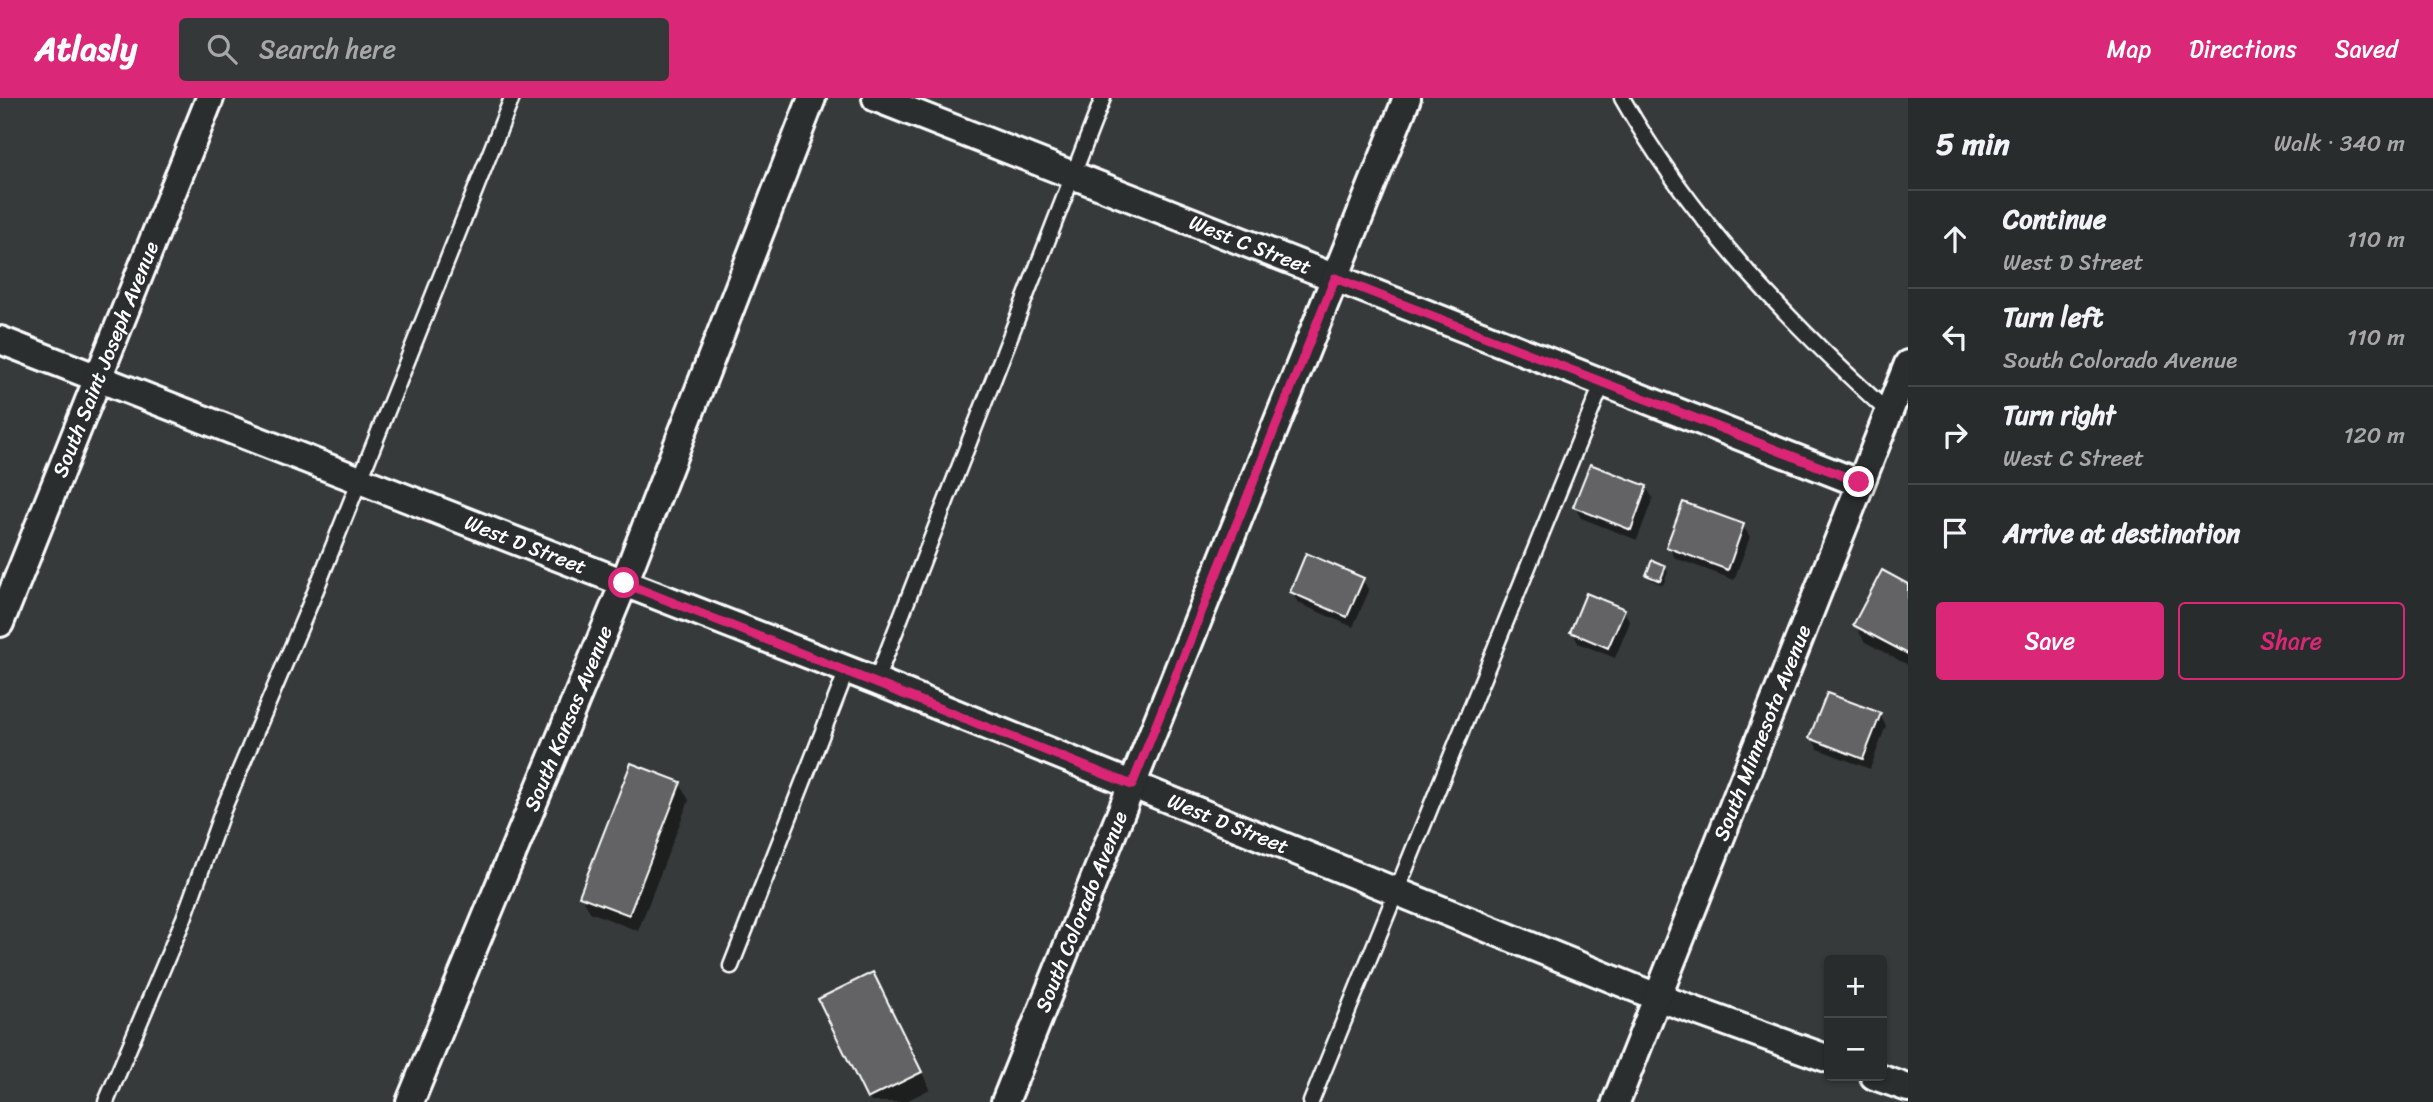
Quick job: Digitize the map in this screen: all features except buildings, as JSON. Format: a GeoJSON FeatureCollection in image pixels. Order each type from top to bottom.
{"type":"FeatureCollection","features":[{"type":"Feature","properties":{"kind":"street","name":"South Saint Joseph Avenue"},"geometry":{"type":"LineString","coordinates":[[0,623],[210,98]]}},
{"type":"Feature","properties":{"kind":"street","name":"South Kansas Avenue"},"geometry":{"type":"LineString","coordinates":[[410,1102],[624,583],[812,98]]}},
{"type":"Feature","properties":{"kind":"street","name":"West C Street"},"geometry":{"type":"LineString","coordinates":[[876,98],[1859,482]]}},
{"type":"Feature","properties":{"kind":"street","name":"South Colorado Avenue"},"geometry":{"type":"LineString","coordinates":[[1005,1102],[1407,98]]}},
{"type":"Feature","properties":{"kind":"street","name":"West D Street"},"geometry":{"type":"LineString","coordinates":[[0,340],[876,681],[1657,997],[1824,1057]]}},
{"type":"Feature","properties":{"kind":"street","name":"South Minnesota Avenue"},"geometry":{"type":"LineString","coordinates":[[1616,1102],[1859,482],[1908,364]]}},
{"type":"Feature","properties":{"kind":"street"},"geometry":{"type":"LineString","coordinates":[[1883,1081],[1903,1092]]}},
{"type":"Feature","properties":{"kind":"lane"},"geometry":{"type":"LineString","coordinates":[[106,1102],[360,481],[512,98]]}},
{"type":"Feature","properties":{"kind":"lane"},"geometry":{"type":"LineString","coordinates":[[876,681],[1103,98]]}},
{"type":"Feature","properties":{"kind":"lane"},"geometry":{"type":"LineString","coordinates":[[1622,98],[1652,151],[1741,266],[1808,339],[1888,412]]}},
{"type":"Feature","properties":{"kind":"lane"},"geometry":{"type":"LineString","coordinates":[[1311,1102],[1603,382]]}},
{"type":"Feature","properties":{"kind":"lane"},"geometry":{"type":"LineString","coordinates":[[731,966],[848,670]]}},
{"type":"Feature","properties":{"kind":"route"},"geometry":{"type":"LineString","coordinates":[[624,583],[1132,785],[1335,278],[1859,482]]}}]}
